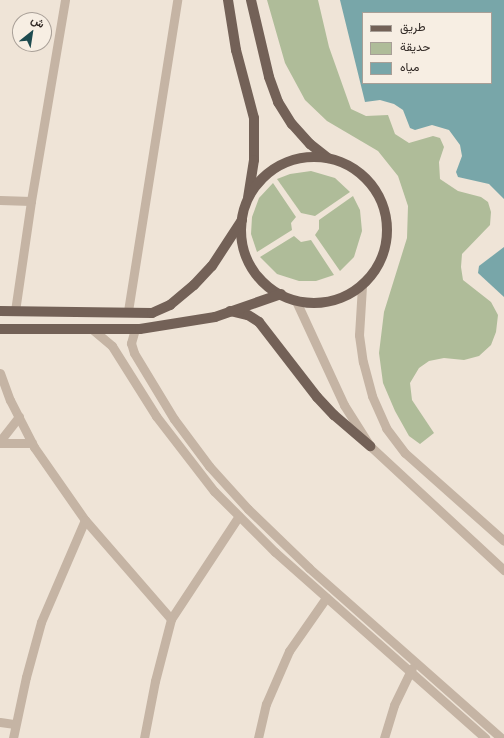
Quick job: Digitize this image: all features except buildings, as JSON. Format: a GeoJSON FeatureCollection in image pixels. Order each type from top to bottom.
{"type":"FeatureCollection","features":[{"type":"Feature","properties":{"kind":"main road"},"geometry":{"type":"LineString","coordinates":[[228,0],[236,50],[254,118],[254,160],[248,199],[242,220],[242,241],[248,261],[260,279],[281,294],[296,301],[317,303],[341,298],[362,286],[380,261],[386,244],[387,219],[379,196],[364,176],[344,163],[320,157],[295,159],[276,168],[259,182],[248,199]]}},
{"type":"Feature","properties":{"kind":"main road"},"geometry":{"type":"LineString","coordinates":[[251,0],[267,69],[278,102],[310,144],[331,160]]}},
{"type":"Feature","properties":{"kind":"main road"},"geometry":{"type":"LineString","coordinates":[[0,311],[128,311],[152,313],[176,300],[212,266],[242,220]]}},
{"type":"Feature","properties":{"kind":"main road"},"geometry":{"type":"LineString","coordinates":[[0,329],[135,329],[188,322],[230,311],[281,294]]}},
{"type":"Feature","properties":{"kind":"main road"},"geometry":{"type":"LineString","coordinates":[[230,311],[259,322],[321,402],[370,446]]}},
{"type":"Feature","properties":{"kind":"street"},"geometry":{"type":"LineString","coordinates":[[15,311],[31,201],[66,0]]}},
{"type":"Feature","properties":{"kind":"street"},"geometry":{"type":"LineString","coordinates":[[128,311],[177,0]]}},
{"type":"Feature","properties":{"kind":"street"},"geometry":{"type":"LineString","coordinates":[[0,200],[31,201]]}},
{"type":"Feature","properties":{"kind":"street"},"geometry":{"type":"LineString","coordinates":[[362,286],[358,336],[372,396],[386,428],[405,453],[504,540]]}},
{"type":"Feature","properties":{"kind":"street"},"geometry":{"type":"LineString","coordinates":[[296,301],[344,405],[370,446],[504,570]]}},
{"type":"Feature","properties":{"kind":"street"},"geometry":{"type":"LineString","coordinates":[[92,329],[112,346],[156,416],[214,491],[326,598],[485,738]]}},
{"type":"Feature","properties":{"kind":"street"},"geometry":{"type":"LineString","coordinates":[[135,329],[131,343],[134,353],[174,419],[209,466],[248,509],[309,568],[417,662],[501,738]]}},
{"type":"Feature","properties":{"kind":"street"},"geometry":{"type":"LineString","coordinates":[[0,373],[32,443],[85,520],[171,619]]}},
{"type":"Feature","properties":{"kind":"street"},"geometry":{"type":"LineString","coordinates":[[0,442],[19,417]]}},
{"type":"Feature","properties":{"kind":"street"},"geometry":{"type":"LineString","coordinates":[[0,442],[32,443]]}},
{"type":"Feature","properties":{"kind":"street"},"geometry":{"type":"LineString","coordinates":[[144,738],[155,681],[171,619],[239,516]]}},
{"type":"Feature","properties":{"kind":"street"},"geometry":{"type":"LineString","coordinates":[[13,738],[15,724],[41,622],[85,520]]}},
{"type":"Feature","properties":{"kind":"street"},"geometry":{"type":"LineString","coordinates":[[258,738],[266,704],[289,651],[326,598]]}},
{"type":"Feature","properties":{"kind":"street"},"geometry":{"type":"LineString","coordinates":[[384,738],[409,671],[417,662]]}},
{"type":"Feature","properties":{"kind":"street"},"geometry":{"type":"LineString","coordinates":[[0,722],[15,724]]}},
{"type":"Feature","properties":{"kind":"green space"},"geometry":{"type":"Polygon","coordinates":[[[267,0],[318,0],[329,47],[351,109],[366,116],[388,115],[395,134],[409,143],[433,136],[440,138],[444,147],[439,162],[440,179],[458,191],[481,197],[488,202],[491,212],[490,225],[462,254],[461,267],[463,280],[491,302],[498,315],[496,332],[491,345],[479,356],[464,360],[444,358],[429,361],[419,368],[410,383],[412,400],[434,433],[420,444],[409,436],[395,411],[383,383],[379,353],[384,312],[407,238],[408,206],[398,176],[378,151],[327,121],[305,100],[285,63],[267,0]]]}},
{"type":"Feature","properties":{"kind":"green space"},"geometry":{"type":"Polygon","coordinates":[[[311,171],[335,178],[350,192],[315,216],[301,213],[277,179],[290,174],[311,171]]]}},
{"type":"Feature","properties":{"kind":"green space"},"geometry":{"type":"Polygon","coordinates":[[[273,183],[296,217],[291,223],[292,230],[257,252],[251,234],[252,217],[259,198],[273,183]]]}},
{"type":"Feature","properties":{"kind":"green space"},"geometry":{"type":"Polygon","coordinates":[[[353,196],[360,210],[362,231],[354,257],[340,271],[315,235],[319,229],[319,220],[353,196]]]}},
{"type":"Feature","properties":{"kind":"green space"},"geometry":{"type":"Polygon","coordinates":[[[294,236],[301,242],[311,240],[334,275],[316,281],[299,281],[277,274],[260,257],[294,236]]]}},
{"type":"Feature","properties":{"kind":"water"},"geometry":{"type":"Polygon","coordinates":[[[340,0],[504,0],[504,199],[489,184],[458,177],[456,172],[462,156],[460,145],[449,130],[432,125],[415,130],[410,128],[403,110],[394,104],[380,100],[365,102],[340,0]]]}},
{"type":"Feature","properties":{"kind":"water"},"geometry":{"type":"Polygon","coordinates":[[[504,247],[504,297],[478,273],[479,266],[504,247]]]}}]}
